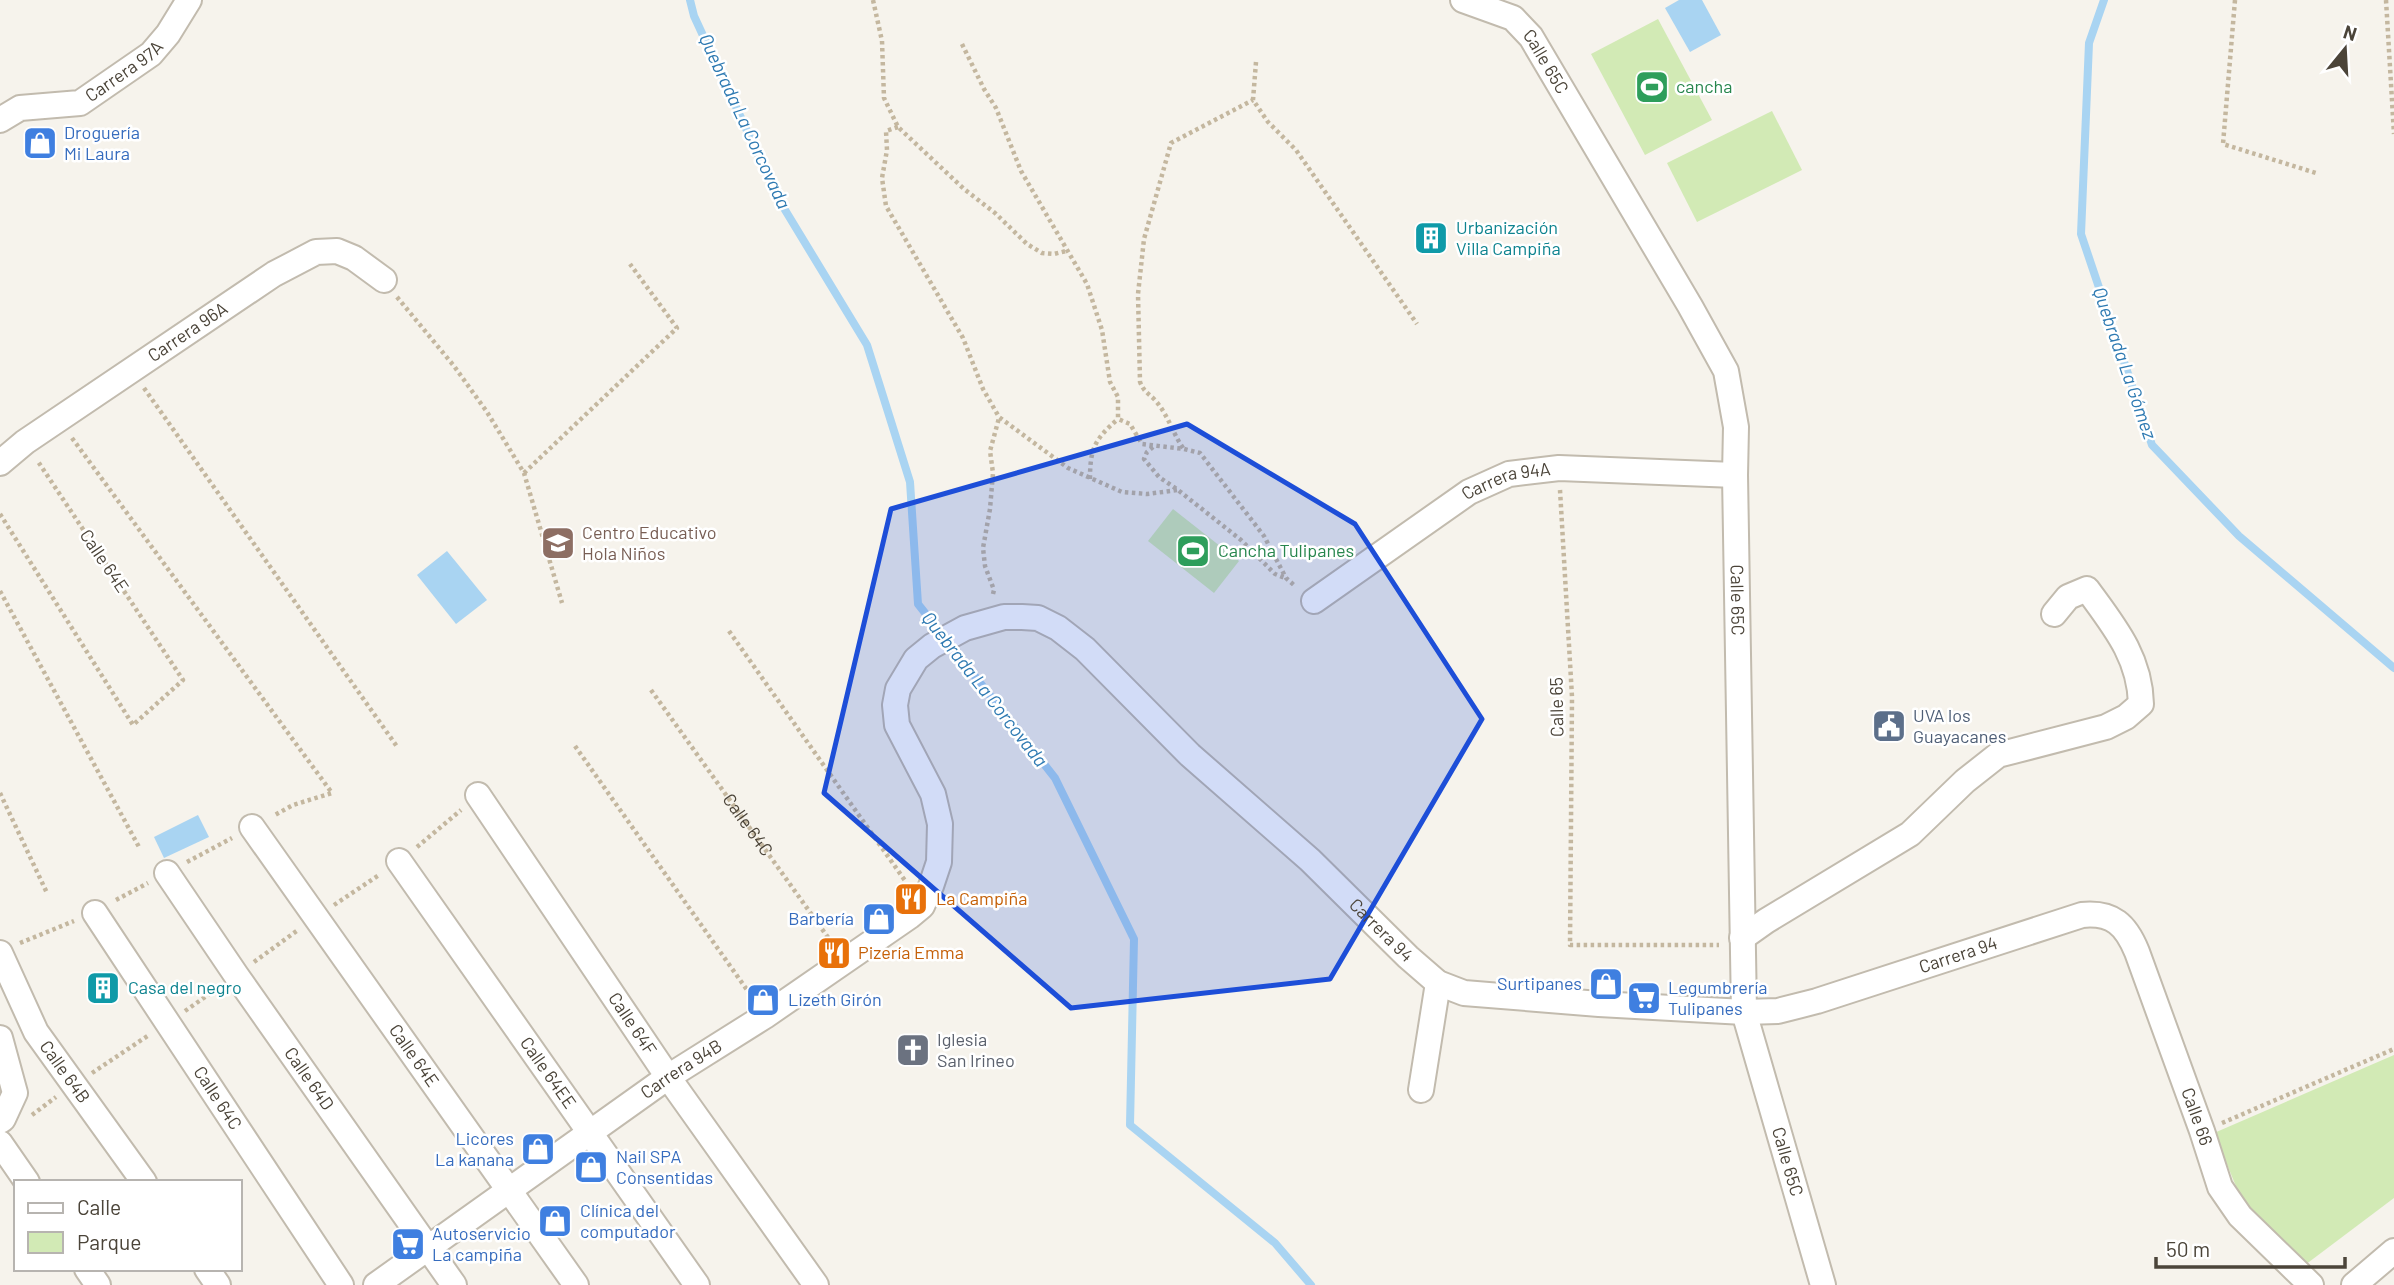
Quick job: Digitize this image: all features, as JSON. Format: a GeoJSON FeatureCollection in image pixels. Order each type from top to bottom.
{"type":"FeatureCollection","features":[{"type":"Feature","properties":{"kind":"street","name":"Carrera 97A"},"geometry":{"type":"LineString","coordinates":[[0,120],[20,108],[80,103],[151,54],[168,34],[189,0]]}},
{"type":"Feature","properties":{"kind":"street","name":"Calle 65C"},"geometry":{"type":"LineString","coordinates":[[1463,0],[1516,9],[1726,372],[1736,426],[1744,1012],[1822,1285]]}},
{"type":"Feature","properties":{"kind":"street","name":"Carrera 96A"},"geometry":{"type":"LineString","coordinates":[[0,463],[25,442],[274,274],[316,252],[337,251],[354,258],[383,280]]}},
{"type":"Feature","properties":{"kind":"street","name":"Carrera 94A"},"geometry":{"type":"LineString","coordinates":[[1314,601],[1469,492],[1509,474],[1559,468],[1735,475]]}},
{"type":"Feature","properties":{"kind":"street"},"geometry":{"type":"LineString","coordinates":[[1742,941],[1766,921],[1910,834],[1965,780],[1997,755],[2106,727],[2126,717],[2141,704],[2141,683],[2123,638],[2087,589],[2068,597],[2054,614]]}},
{"type":"Feature","properties":{"kind":"street","name":"Carrera 94"},"geometry":{"type":"LineString","coordinates":[[922,906],[932,886],[939,862],[940,824],[933,794],[897,724],[895,705],[898,689],[916,659],[932,646],[975,625],[1004,617],[1038,618],[1058,628],[1085,649],[1190,755],[1310,860],[1408,957],[1438,983],[1464,993],[1599,1004],[1744,1012],[1778,1011],[1817,1001],[2082,915],[2099,914],[2120,923]]}},
{"type":"Feature","properties":{"kind":"street","name":"Calle 64F"},"geometry":{"type":"LineString","coordinates":[[478,795],[668,1077],[816,1285]]}},
{"type":"Feature","properties":{"kind":"street","name":"Calle 64E"},"geometry":{"type":"LineString","coordinates":[[252,827],[576,1285]]}},
{"type":"Feature","properties":{"kind":"street","name":"Calle 64EE"},"geometry":{"type":"LineString","coordinates":[[399,861],[697,1285]]}},
{"type":"Feature","properties":{"kind":"street","name":"Calle 64D"},"geometry":{"type":"LineString","coordinates":[[167,873],[454,1285]]}},
{"type":"Feature","properties":{"kind":"street","name":"Carrera 94B"},"geometry":{"type":"LineString","coordinates":[[376,1285],[668,1077],[765,1016],[922,906]]}},
{"type":"Feature","properties":{"kind":"street","name":"Calle 64C"},"geometry":{"type":"LineString","coordinates":[[95,913],[341,1285]]}},
{"type":"Feature","properties":{"kind":"street","name":"Calle 66"},"geometry":{"type":"LineString","coordinates":[[2120,923],[2129,934],[2137,952],[2220,1187],[2257,1233],[2311,1285]]}},
{"type":"Feature","properties":{"kind":"street","name":"Calle 64B"},"geometry":{"type":"LineString","coordinates":[[0,953],[36,1032],[143,1180]]}},
{"type":"Feature","properties":{"kind":"street"},"geometry":{"type":"LineString","coordinates":[[1421,1090],[1438,983]]}},
{"type":"Feature","properties":{"kind":"street"},"geometry":{"type":"LineString","coordinates":[[0,1038],[15,1093],[0,1121]]}},
{"type":"Feature","properties":{"kind":"street"},"geometry":{"type":"LineString","coordinates":[[0,1143],[26,1180]]}},
{"type":"Feature","properties":{"kind":"street"},"geometry":{"type":"LineString","coordinates":[[2354,1285],[2394,1251]]}},
{"type":"Feature","properties":{"kind":"path"},"geometry":{"type":"LineString","coordinates":[[873,0],[882,41],[884,98],[898,127],[964,190],[995,213],[1027,244],[1042,253],[1066,251]]}},
{"type":"Feature","properties":{"kind":"path"},"geometry":{"type":"LineString","coordinates":[[2235,0],[2223,144],[2316,173]]}},
{"type":"Feature","properties":{"kind":"path"},"geometry":{"type":"LineString","coordinates":[[2386,0],[2394,134]]}},
{"type":"Feature","properties":{"kind":"path"},"geometry":{"type":"LineString","coordinates":[[962,44],[996,108],[1021,171],[1087,284],[1102,330],[1110,382],[1118,397],[1118,419],[1095,442],[1090,459],[1090,479]]}},
{"type":"Feature","properties":{"kind":"path"},"geometry":{"type":"LineString","coordinates":[[1256,62],[1253,100],[1268,122],[1296,150],[1417,324]]}},
{"type":"Feature","properties":{"kind":"path"},"geometry":{"type":"LineString","coordinates":[[1184,449],[1167,414],[1153,398],[1143,392],[1140,382],[1138,293],[1144,239],[1171,143],[1253,100]]}},
{"type":"Feature","properties":{"kind":"path"},"geometry":{"type":"LineString","coordinates":[[898,127],[886,131],[887,150],[883,178],[886,206],[963,338],[983,389],[999,418],[1060,463],[1122,492],[1147,494],[1178,490]]}},
{"type":"Feature","properties":{"kind":"path"},"geometry":{"type":"LineString","coordinates":[[524,473],[677,328],[630,264]]}},
{"type":"Feature","properties":{"kind":"path"},"geometry":{"type":"LineString","coordinates":[[383,280],[454,366],[487,412],[524,473],[562,603]]}},
{"type":"Feature","properties":{"kind":"path"},"geometry":{"type":"LineString","coordinates":[[131,371],[398,748]]}},
{"type":"Feature","properties":{"kind":"path"},"geometry":{"type":"LineString","coordinates":[[975,625],[995,590],[985,566],[983,548],[992,485],[990,451],[999,418]]}},
{"type":"Feature","properties":{"kind":"path"},"geometry":{"type":"LineString","coordinates":[[1118,419],[1130,424],[1142,444],[1199,453],[1264,536],[1286,578],[1314,601]]}},
{"type":"Feature","properties":{"kind":"path"},"geometry":{"type":"LineString","coordinates":[[58,420],[332,793]]}},
{"type":"Feature","properties":{"kind":"path","name":"Calle 64E"},"geometry":{"type":"LineString","coordinates":[[0,514],[133,725],[183,680],[25,442]]}},
{"type":"Feature","properties":{"kind":"path"},"geometry":{"type":"LineString","coordinates":[[1154,447],[1147,452],[1144,459],[1159,477],[1241,540],[1275,575],[1286,578]]}},
{"type":"Feature","properties":{"kind":"path","name":"Calle 65"},"geometry":{"type":"LineString","coordinates":[[1559,468],[1572,697],[1570,945],[1742,941]]}},
{"type":"Feature","properties":{"kind":"path"},"geometry":{"type":"LineString","coordinates":[[0,591],[139,847]]}},
{"type":"Feature","properties":{"kind":"path"},"geometry":{"type":"LineString","coordinates":[[729,631],[922,906]]}},
{"type":"Feature","properties":{"kind":"path","name":"Calle 64C"},"geometry":{"type":"LineString","coordinates":[[651,690],[845,961]]}},
{"type":"Feature","properties":{"kind":"path"},"geometry":{"type":"LineString","coordinates":[[575,746],[765,1016]]}},
{"type":"Feature","properties":{"kind":"path"},"geometry":{"type":"LineString","coordinates":[[0,793],[47,892]]}},
{"type":"Feature","properties":{"kind":"path"},"geometry":{"type":"LineString","coordinates":[[2202,1131],[2394,1049]]}},
{"type":"Feature","properties":{"kind":"highlighted area"},"geometry":{"type":"Polygon","coordinates":[[[1187,424],[1355,524],[1482,719],[1330,979],[1071,1008],[824,793],[891,509],[1187,424]]]}},
{"type":"Feature","properties":{"kind":"green space","name":"cancha"},"geometry":{"type":"Polygon","coordinates":[[[1658,19],[1712,120],[1645,155],[1591,54],[1658,19]]]}},
{"type":"Feature","properties":{"kind":"green space","name":"cancha"},"geometry":{"type":"Polygon","coordinates":[[[1772,111],[1802,170],[1697,222],[1667,163],[1772,111]]]}},
{"type":"Feature","properties":{"kind":"green space","name":"Cancha Tulipanes"},"geometry":{"type":"Polygon","coordinates":[[[1173,509],[1239,561],[1214,593],[1148,541],[1173,509]]]}},
{"type":"Feature","properties":{"kind":"green space"},"geometry":{"type":"Polygon","coordinates":[[[2394,1055],[2394,1198],[2301,1268],[2245,1208],[2214,1133],[2394,1055]]]}},
{"type":"Feature","properties":{"kind":"water"},"geometry":{"type":"Polygon","coordinates":[[[1679,0],[1702,0],[1721,35],[1690,52],[1665,8],[1679,0]]]}},
{"type":"Feature","properties":{"kind":"water"},"geometry":{"type":"Polygon","coordinates":[[[447,551],[487,600],[456,624],[417,575],[447,551]]]}},
{"type":"Feature","properties":{"kind":"water"},"geometry":{"type":"Polygon","coordinates":[[[198,815],[209,837],[164,858],[154,837],[198,815]]]}},
{"type":"Feature","properties":{"kind":"waterway","name":"Quebrada La Corcovada"},"geometry":{"type":"LineString","coordinates":[[690,0],[694,16],[779,200],[867,345],[910,482],[918,604],[1055,778],[1134,939],[1130,1125],[1275,1243],[1311,1285]]}},
{"type":"Feature","properties":{"kind":"waterway","name":"Quebrada La Gómez"},"geometry":{"type":"LineString","coordinates":[[2104,0],[2089,43],[2081,234],[2152,445],[2239,536],[2394,668]]}},
{"type":"Feature","properties":{"kind":"place","name":"cancha"},"geometry":{"type":"Point","coordinates":[1652,87]}},
{"type":"Feature","properties":{"kind":"place","name":"Droguería Mi Laura"},"geometry":{"type":"Point","coordinates":[40,143]}},
{"type":"Feature","properties":{"kind":"place","name":"Urbanización Villa Campiña"},"geometry":{"type":"Point","coordinates":[1431,238]}},
{"type":"Feature","properties":{"kind":"place","name":"Centro Educativo Hola Niños"},"geometry":{"type":"Point","coordinates":[558,543]}},
{"type":"Feature","properties":{"kind":"place","name":"Cancha Tulipanes"},"geometry":{"type":"Point","coordinates":[1193,551]}},
{"type":"Feature","properties":{"kind":"place","name":"UVA los Guayacanes"},"geometry":{"type":"Point","coordinates":[1889,726]}},
{"type":"Feature","properties":{"kind":"place","name":"La Campiña"},"geometry":{"type":"Point","coordinates":[911,899]}},
{"type":"Feature","properties":{"kind":"place","name":"Barbería"},"geometry":{"type":"Point","coordinates":[879,919]}},
{"type":"Feature","properties":{"kind":"place","name":"Pizería Emma"},"geometry":{"type":"Point","coordinates":[834,953]}},
{"type":"Feature","properties":{"kind":"place","name":"Surtipanes"},"geometry":{"type":"Point","coordinates":[1606,984]}},
{"type":"Feature","properties":{"kind":"place","name":"Casa del negro"},"geometry":{"type":"Point","coordinates":[103,988]}},
{"type":"Feature","properties":{"kind":"place","name":"Legumbrería Tulipanes"},"geometry":{"type":"Point","coordinates":[1644,998]}},
{"type":"Feature","properties":{"kind":"place","name":"Lizeth Girón"},"geometry":{"type":"Point","coordinates":[763,1000]}},
{"type":"Feature","properties":{"kind":"place","name":"Iglesia San Irineo"},"geometry":{"type":"Point","coordinates":[913,1050]}},
{"type":"Feature","properties":{"kind":"place","name":"Licores La kanana"},"geometry":{"type":"Point","coordinates":[538,1149]}},
{"type":"Feature","properties":{"kind":"place","name":"Nail SPA Consentidas"},"geometry":{"type":"Point","coordinates":[591,1167]}},
{"type":"Feature","properties":{"kind":"place","name":"Clínica del computador"},"geometry":{"type":"Point","coordinates":[555,1221]}},
{"type":"Feature","properties":{"kind":"place","name":"Autoservicio La campiña"},"geometry":{"type":"Point","coordinates":[408,1244]}}]}
